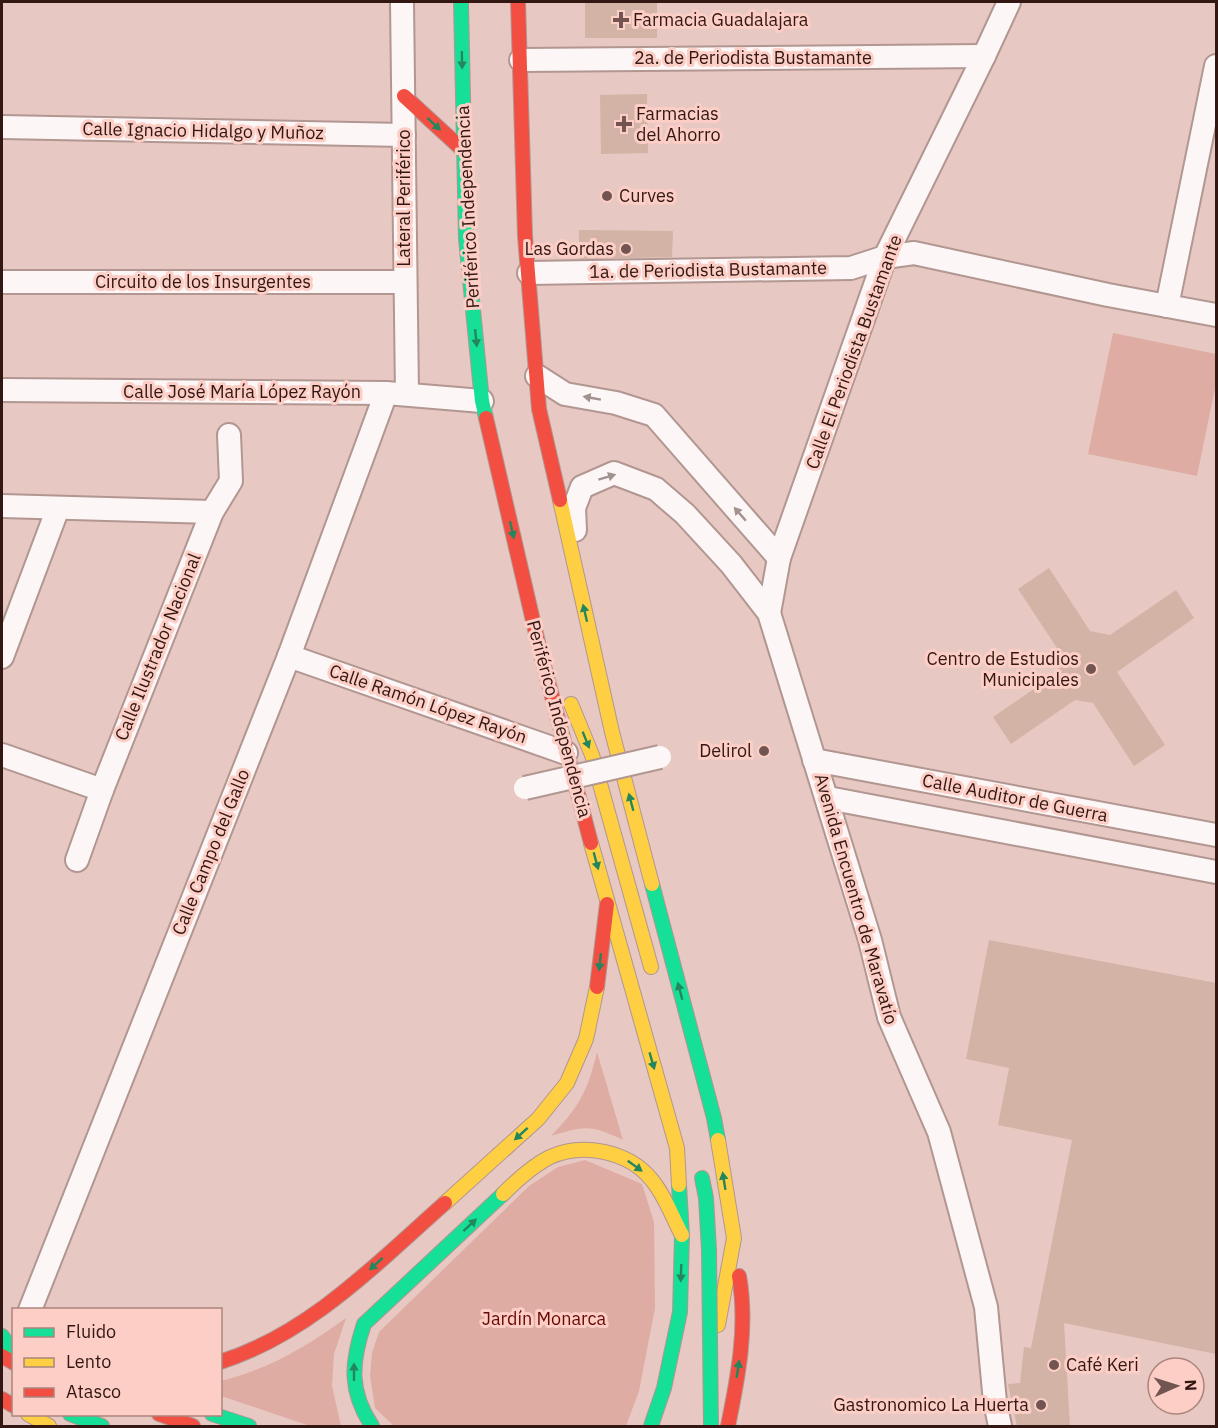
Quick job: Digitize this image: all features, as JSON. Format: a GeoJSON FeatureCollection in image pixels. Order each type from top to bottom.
{"type":"FeatureCollection","features":[{"type":"Feature","properties":{"kind":"main road","name":"Periférico Independencia"},"geometry":{"type":"LineString","coordinates":[[461,2],[466,240],[483,401],[540,651],[566,753],[677,1148],[682,1235],[680,1312],[664,1388],[651,1426]]}},
{"type":"Feature","properties":{"kind":"main road"},"geometry":{"type":"LineString","coordinates":[[518,2],[525,236],[539,409],[612,732],[714,1118],[743,1298],[740,1365],[728,1426]]}},
{"type":"Feature","properties":{"kind":"main road"},"geometry":{"type":"LineString","coordinates":[[404,96],[464,151]]}},
{"type":"Feature","properties":{"kind":"main road"},"geometry":{"type":"LineString","coordinates":[[540,651],[561,684],[592,754],[655,981]]}},
{"type":"Feature","properties":{"kind":"main road"},"geometry":{"type":"LineString","coordinates":[[222,1361],[242,1355],[294,1329],[355,1283],[538,1119],[567,1083],[586,1039],[598,982],[607,904]]}},
{"type":"Feature","properties":{"kind":"main road"},"geometry":{"type":"LineString","coordinates":[[372,1426],[361,1412],[354,1379],[355,1348],[364,1324],[525,1173],[553,1156],[583,1149],[607,1153],[630,1161],[651,1178],[682,1235]]}},
{"type":"Feature","properties":{"kind":"main road"},"geometry":{"type":"LineString","coordinates":[[700,1168],[706,1198],[709,1250],[711,1426]]}},
{"type":"Feature","properties":{"kind":"main road"},"geometry":{"type":"LineString","coordinates":[[696,1426],[702,1409],[734,1238]]}},
{"type":"Feature","properties":{"kind":"main road"},"geometry":{"type":"LineString","coordinates":[[2,1336],[12,1349]]}},
{"type":"Feature","properties":{"kind":"main road"},"geometry":{"type":"LineString","coordinates":[[31,1416],[49,1426]]}},
{"type":"Feature","properties":{"kind":"main road"},"geometry":{"type":"LineString","coordinates":[[75,1416],[102,1426]]}},
{"type":"Feature","properties":{"kind":"main road"},"geometry":{"type":"LineString","coordinates":[[165,1416],[193,1426]]}},
{"type":"Feature","properties":{"kind":"main road"},"geometry":{"type":"LineString","coordinates":[[218,1416],[249,1426]]}},
{"type":"Feature","properties":{"kind":"street","name":"Lateral Periférico"},"geometry":{"type":"LineString","coordinates":[[397,394],[404,282],[402,2]]}},
{"type":"Feature","properties":{"kind":"street","name":"Calle El Periodista Bustamante"},"geometry":{"type":"LineString","coordinates":[[769,613],[779,558],[885,257],[984,56],[1008,2]]}},
{"type":"Feature","properties":{"kind":"street","name":"2a. de Periodista Bustamante"},"geometry":{"type":"LineString","coordinates":[[521,60],[984,56]]}},
{"type":"Feature","properties":{"kind":"street"},"geometry":{"type":"LineString","coordinates":[[1167,306],[1216,66]]}},
{"type":"Feature","properties":{"kind":"street","name":"Calle Ignacio Hidalgo y Muñoz"},"geometry":{"type":"LineString","coordinates":[[2,127],[404,135]]}},
{"type":"Feature","properties":{"kind":"street","name":"1a. de Periodista Bustamante"},"geometry":{"type":"LineString","coordinates":[[529,273],[851,268],[885,257],[914,253],[1108,295],[1216,315]]}},
{"type":"Feature","properties":{"kind":"street","name":"Circuito de los Insurgentes"},"geometry":{"type":"LineString","coordinates":[[2,282],[404,282]]}},
{"type":"Feature","properties":{"kind":"street"},"geometry":{"type":"LineString","coordinates":[[537,376],[565,394],[616,403],[654,415],[779,558]]}},
{"type":"Feature","properties":{"kind":"street","name":"Calle José María López Rayón"},"geometry":{"type":"LineString","coordinates":[[4,397],[397,394],[483,401]]}},
{"type":"Feature","properties":{"kind":"street","name":"Calle Campo del Gallo"},"geometry":{"type":"LineString","coordinates":[[31,1308],[289,656],[397,394]]}},
{"type":"Feature","properties":{"kind":"street","name":"Calle Ilustrador Nacional"},"geometry":{"type":"LineString","coordinates":[[77,860],[102,790],[212,512],[231,481],[229,435]]}},
{"type":"Feature","properties":{"kind":"street"},"geometry":{"type":"LineString","coordinates":[[577,579],[574,508],[582,487],[614,473],[656,489],[685,514],[730,564],[769,613]]}},
{"type":"Feature","properties":{"kind":"street"},"geometry":{"type":"LineString","coordinates":[[2,506],[212,512]]}},
{"type":"Feature","properties":{"kind":"street"},"geometry":{"type":"LineString","coordinates":[[2,657],[58,508]]}},
{"type":"Feature","properties":{"kind":"street","name":"Avenida Encuentro de Maravatío"},"geometry":{"type":"LineString","coordinates":[[769,613],[828,798],[870,940],[889,1017],[939,1132],[986,1307],[995,1402],[1000,1426]]}},
{"type":"Feature","properties":{"kind":"street","name":"Calle Ramón López Rayón"},"geometry":{"type":"LineString","coordinates":[[289,656],[566,753]]}},
{"type":"Feature","properties":{"kind":"street"},"geometry":{"type":"LineString","coordinates":[[2,755],[102,790]]}},
{"type":"Feature","properties":{"kind":"street"},"geometry":{"type":"LineString","coordinates":[[525,788],[660,757]]}},
{"type":"Feature","properties":{"kind":"street","name":"Calle Auditor de Guerra"},"geometry":{"type":"LineString","coordinates":[[814,760],[1216,835]]}},
{"type":"Feature","properties":{"kind":"street","name":"Calle Auditor de Guerra"},"geometry":{"type":"LineString","coordinates":[[828,798],[1216,872]]}},
{"type":"Feature","properties":{"kind":"green space"},"geometry":{"type":"Polygon","coordinates":[[[1113,333],[1216,354],[1216,383],[1197,476],[1088,454],[1113,333]]]}},
{"type":"Feature","properties":{"kind":"green space"},"geometry":{"type":"Polygon","coordinates":[[[597,1052],[623,1140],[603,1131],[587,1128],[551,1136],[581,1098],[590,1078],[597,1052]]]}},
{"type":"Feature","properties":{"kind":"green space","name":"Jardín Monarca"},"geometry":{"type":"Polygon","coordinates":[[[585,1160],[642,1184],[654,1222],[655,1308],[639,1391],[626,1426],[394,1426],[375,1408],[370,1376],[372,1353],[379,1332],[529,1186],[558,1167],[585,1160]]]}},
{"type":"Feature","properties":{"kind":"green space"},"geometry":{"type":"Polygon","coordinates":[[[346,1318],[334,1354],[332,1386],[341,1426],[310,1426],[222,1396],[222,1381],[287,1356],[346,1318]]]}},
{"type":"Feature","properties":{"kind":"building","name":"Farmacia Guadalajara"},"geometry":{"type":"Polygon","coordinates":[[[585,2],[657,2],[657,38],[585,38],[585,2]]]}},
{"type":"Feature","properties":{"kind":"building","name":"Farmacias del Ahorro"},"geometry":{"type":"Polygon","coordinates":[[[647,94],[648,153],[601,154],[600,95],[647,94]]]}},
{"type":"Feature","properties":{"kind":"building","name":"Las Gordas"},"geometry":{"type":"Polygon","coordinates":[[[579,230],[673,231],[672,257],[579,259],[579,230]]]}},
{"type":"Feature","properties":{"kind":"building","name":"Centro de Estudios Municipales"},"geometry":{"type":"Polygon","coordinates":[[[1049,568],[1090,631],[1110,635],[1176,590],[1194,618],[1117,672],[1165,745],[1134,766],[1093,703],[1075,700],[1011,744],[993,717],[1057,673],[1061,654],[1018,589],[1049,568]]]}},
{"type":"Feature","properties":{"kind":"building"},"geometry":{"type":"Polygon","coordinates":[[[989,940],[1216,983],[1216,1354],[1064,1323],[1070,1426],[1017,1426],[1008,1384],[1020,1383],[1024,1347],[1031,1348],[1072,1140],[998,1125],[1009,1068],[966,1059],[989,940]]]}},
{"type":"Feature","properties":{"kind":"traffic: fast"},"geometry":{"type":"LineString","coordinates":[[461,2],[466,239],[482,401],[486,418]]}},
{"type":"Feature","properties":{"kind":"traffic: fast"},"geometry":{"type":"LineString","coordinates":[[652,884],[718,1140]]}},
{"type":"Feature","properties":{"kind":"traffic: fast"},"geometry":{"type":"LineString","coordinates":[[702,1178],[706,1198],[709,1250]]}},
{"type":"Feature","properties":{"kind":"traffic: fast"},"geometry":{"type":"LineString","coordinates":[[651,1426],[664,1388],[680,1312],[682,1235],[679,1185]]}},
{"type":"Feature","properties":{"kind":"traffic: fast"},"geometry":{"type":"LineString","coordinates":[[372,1426],[359,1401],[354,1376],[364,1324],[503,1194]]}},
{"type":"Feature","properties":{"kind":"traffic: fast"},"geometry":{"type":"LineString","coordinates":[[709,1250],[711,1426]]}},
{"type":"Feature","properties":{"kind":"traffic: fast"},"geometry":{"type":"LineString","coordinates":[[2,1336],[12,1349]]}},
{"type":"Feature","properties":{"kind":"traffic: fast"},"geometry":{"type":"LineString","coordinates":[[75,1416],[102,1426]]}},
{"type":"Feature","properties":{"kind":"traffic: fast"},"geometry":{"type":"LineString","coordinates":[[218,1416],[249,1426]]}},
{"type":"Feature","properties":{"kind":"traffic: slow"},"geometry":{"type":"LineString","coordinates":[[560,500],[612,732],[652,884]]}},
{"type":"Feature","properties":{"kind":"traffic: slow"},"geometry":{"type":"LineString","coordinates":[[571,704],[592,755],[651,967]]}},
{"type":"Feature","properties":{"kind":"traffic: slow"},"geometry":{"type":"LineString","coordinates":[[591,843],[677,1148],[679,1185]]}},
{"type":"Feature","properties":{"kind":"traffic: slow"},"geometry":{"type":"LineString","coordinates":[[445,1203],[538,1119],[567,1083],[586,1039],[597,987]]}},
{"type":"Feature","properties":{"kind":"traffic: slow"},"geometry":{"type":"LineString","coordinates":[[718,1140],[734,1238],[718,1325]]}},
{"type":"Feature","properties":{"kind":"traffic: slow"},"geometry":{"type":"LineString","coordinates":[[503,1194],[531,1169],[550,1157],[576,1150],[604,1152],[630,1162],[651,1179],[682,1235]]}},
{"type":"Feature","properties":{"kind":"traffic: slow"},"geometry":{"type":"LineString","coordinates":[[32,1416],[49,1426]]}},
{"type":"Feature","properties":{"kind":"traffic: jam"},"geometry":{"type":"LineString","coordinates":[[518,2],[525,236],[539,409],[560,500]]}},
{"type":"Feature","properties":{"kind":"traffic: jam"},"geometry":{"type":"LineString","coordinates":[[404,96],[464,151]]}},
{"type":"Feature","properties":{"kind":"traffic: jam"},"geometry":{"type":"LineString","coordinates":[[486,418],[540,651],[591,843]]}},
{"type":"Feature","properties":{"kind":"traffic: jam"},"geometry":{"type":"LineString","coordinates":[[597,987],[607,904]]}},
{"type":"Feature","properties":{"kind":"traffic: jam"},"geometry":{"type":"LineString","coordinates":[[222,1361],[252,1350],[312,1315],[367,1273],[445,1203]]}},
{"type":"Feature","properties":{"kind":"traffic: jam"},"geometry":{"type":"LineString","coordinates":[[728,1426],[742,1333],[742,1295],[739,1276]]}},
{"type":"Feature","properties":{"kind":"traffic: jam"},"geometry":{"type":"LineString","coordinates":[[2,1356],[12,1362]]}},
{"type":"Feature","properties":{"kind":"traffic: jam"},"geometry":{"type":"LineString","coordinates":[[2,1399],[12,1405]]}},
{"type":"Feature","properties":{"kind":"traffic: jam"},"geometry":{"type":"LineString","coordinates":[[165,1416],[193,1426]]}},
{"type":"Feature","properties":{"kind":"place","name":"Farmacia Guadalajara"},"geometry":{"type":"Point","coordinates":[621,20]}},
{"type":"Feature","properties":{"kind":"place","name":"Farmacias del Ahorro"},"geometry":{"type":"Point","coordinates":[624,124]}},
{"type":"Feature","properties":{"kind":"place","name":"Curves"},"geometry":{"type":"Point","coordinates":[607,196]}},
{"type":"Feature","properties":{"kind":"place","name":"Las Gordas"},"geometry":{"type":"Point","coordinates":[626,249]}},
{"type":"Feature","properties":{"kind":"place","name":"Centro de Estudios Municipales"},"geometry":{"type":"Point","coordinates":[1091,669]}},
{"type":"Feature","properties":{"kind":"place","name":"Delirol"},"geometry":{"type":"Point","coordinates":[764,751]}},
{"type":"Feature","properties":{"kind":"place","name":"Café Keri"},"geometry":{"type":"Point","coordinates":[1054,1365]}},
{"type":"Feature","properties":{"kind":"place","name":"Gastronomico La Huerta"},"geometry":{"type":"Point","coordinates":[1041,1405]}}]}
